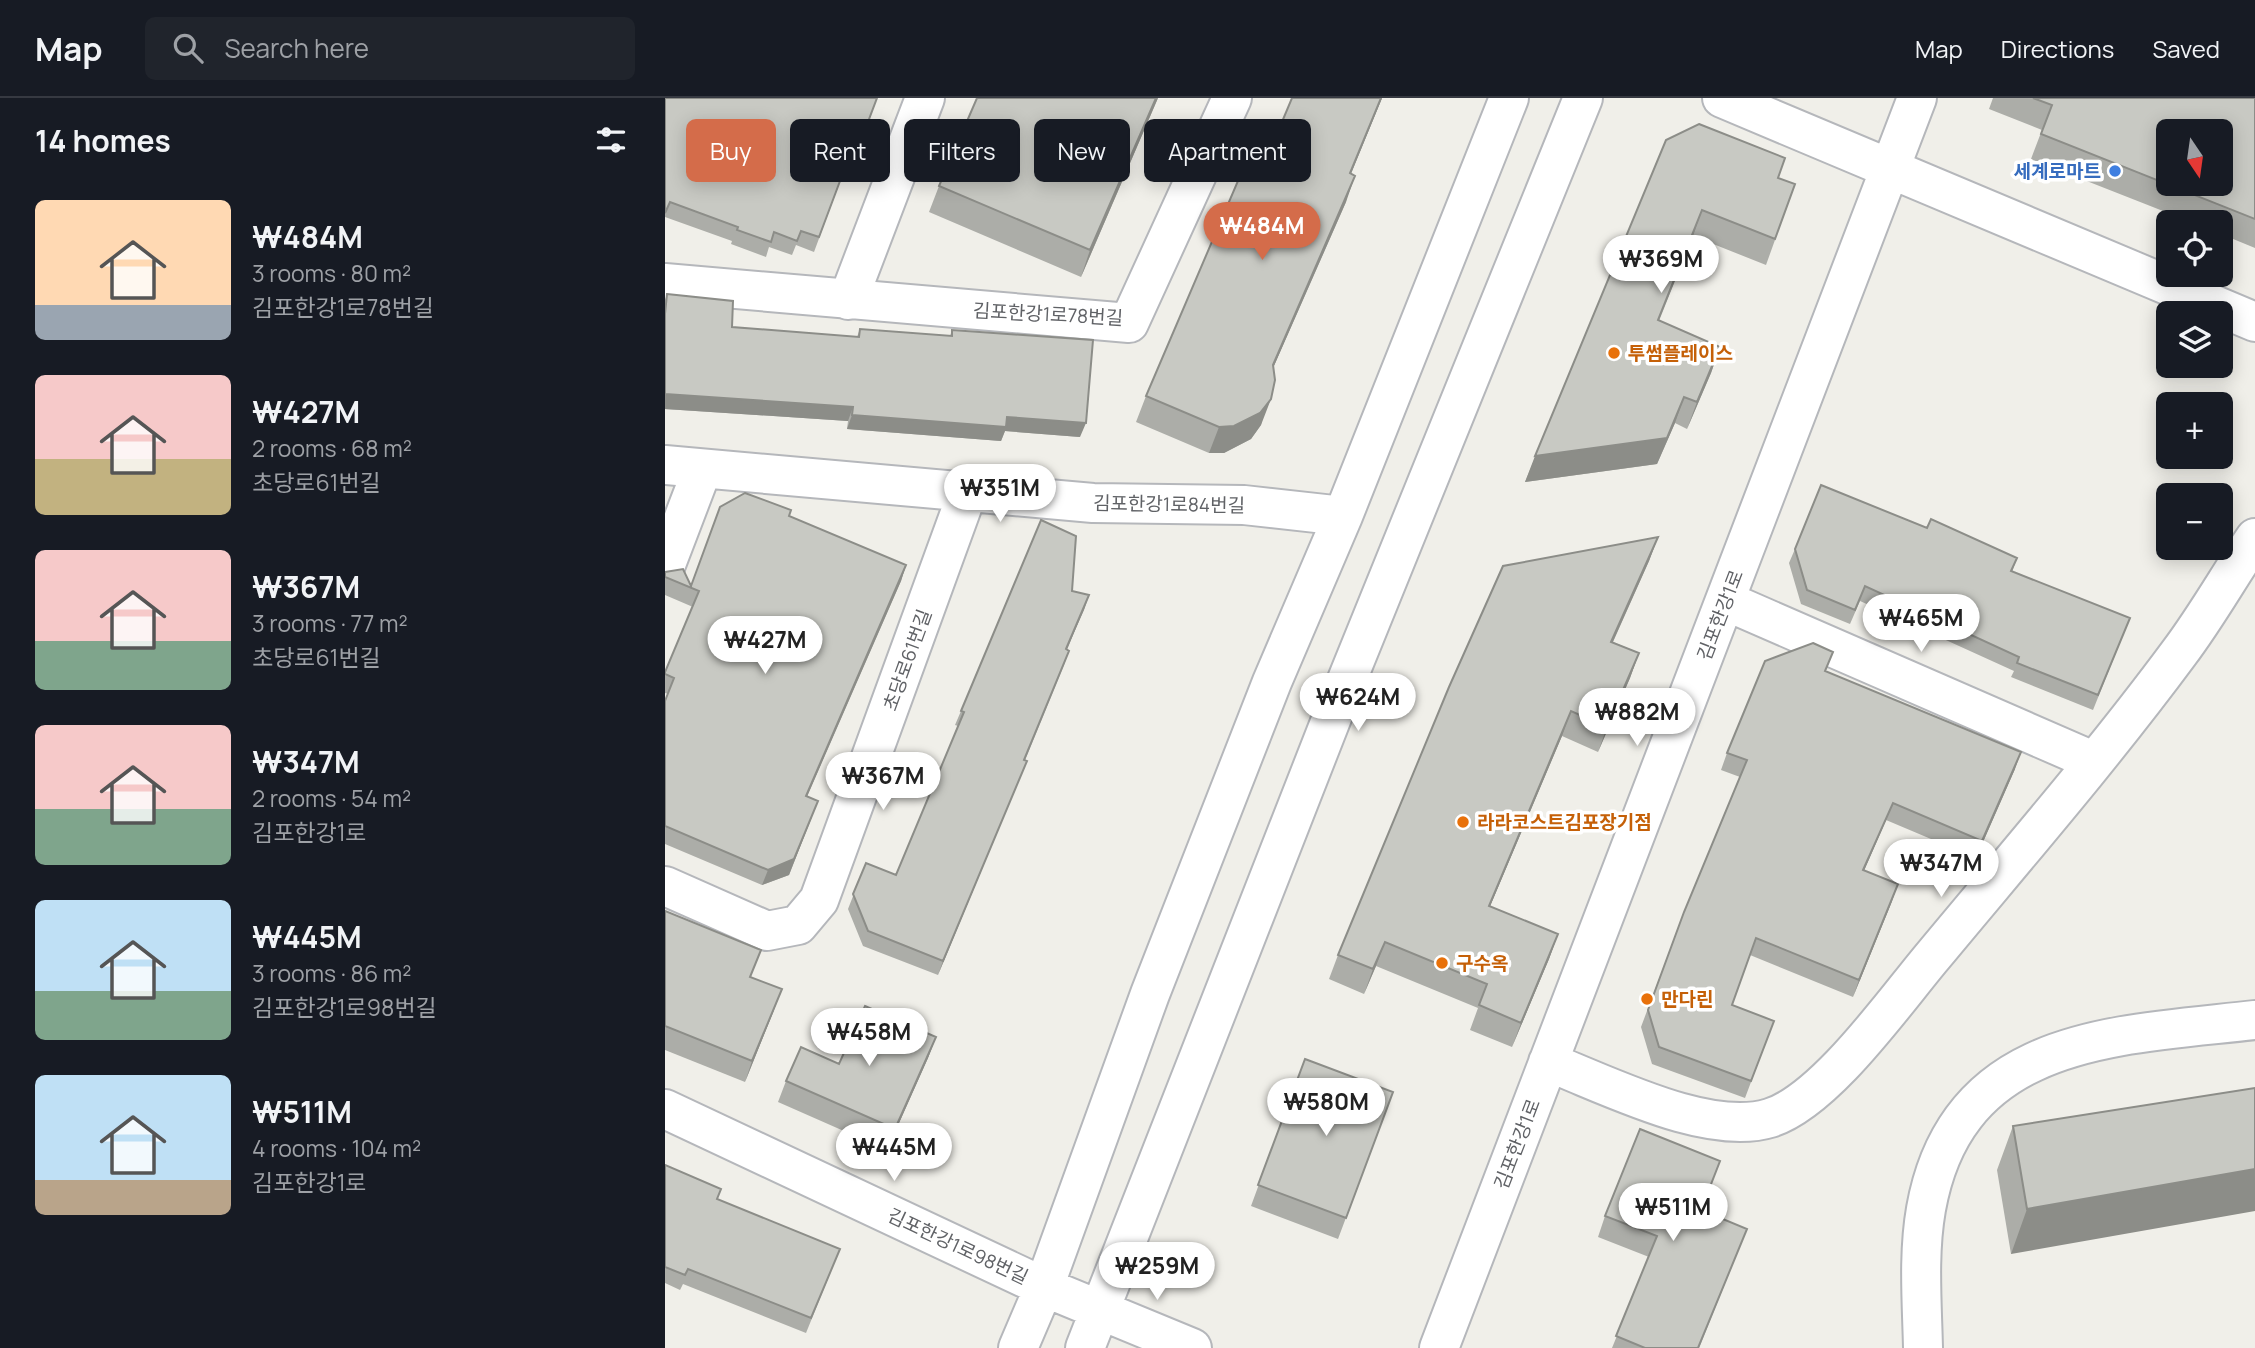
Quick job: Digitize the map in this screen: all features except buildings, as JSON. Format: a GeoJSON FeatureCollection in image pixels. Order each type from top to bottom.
{"type":"FeatureCollection","features":[{"type":"Feature","properties":{"kind":"street"},"geometry":{"type":"LineString","coordinates":[[848,300],[925,98]]}},
{"type":"Feature","properties":{"kind":"street","name":"김포한강1로78번길"},"geometry":{"type":"LineString","coordinates":[[665,283],[1129,323],[1232,98]]}},
{"type":"Feature","properties":{"kind":"street"},"geometry":{"type":"LineString","coordinates":[[1018,1348],[1044,1287],[1150,994],[1272,682],[1343,516],[1509,98]]}},
{"type":"Feature","properties":{"kind":"street"},"geometry":{"type":"LineString","coordinates":[[1084,1348],[1336,707],[1583,98]]}},
{"type":"Feature","properties":{"kind":"street"},"geometry":{"type":"LineString","coordinates":[[1722,98],[2255,322]]}},
{"type":"Feature","properties":{"kind":"street","name":"김포한강1로"},"geometry":{"type":"LineString","coordinates":[[1439,1348],[1917,98]]}},
{"type":"Feature","properties":{"kind":"street","name":"김포한강1로84번길"},"geometry":{"type":"LineString","coordinates":[[665,465],[1093,503],[1244,505],[1343,516]]}},
{"type":"Feature","properties":{"kind":"street"},"geometry":{"type":"LineString","coordinates":[[665,567],[702,470]]}},
{"type":"Feature","properties":{"kind":"street","name":"초당로61번길"},"geometry":{"type":"LineString","coordinates":[[665,886],[767,931],[798,925],[819,900],[968,491]]}},
{"type":"Feature","properties":{"kind":"street"},"geometry":{"type":"LineString","coordinates":[[1548,1062],[1710,1121],[1739,1123],[1770,1118],[1796,1106],[1861,1042],[2093,761],[2181,651],[2255,538]]}},
{"type":"Feature","properties":{"kind":"street"},"geometry":{"type":"LineString","coordinates":[[1725,601],[2093,761]]}},
{"type":"Feature","properties":{"kind":"street"},"geometry":{"type":"LineString","coordinates":[[1923,1348],[1923,1245],[1933,1177],[1948,1142],[1984,1094],[2021,1068],[2061,1048],[2109,1036],[2255,1020]]}},
{"type":"Feature","properties":{"kind":"street","name":"김포한강1로98번길"},"geometry":{"type":"LineString","coordinates":[[665,1109],[1044,1287],[1192,1348]]}},
{"type":"Feature","properties":{"kind":"place","name":"세계로마트"},"geometry":{"type":"Point","coordinates":[2115,171]}},
{"type":"Feature","properties":{"kind":"place","name":"투썸플레이스"},"geometry":{"type":"Point","coordinates":[1614,353]}},
{"type":"Feature","properties":{"kind":"place","name":"라라코스트김포장기점"},"geometry":{"type":"Point","coordinates":[1463,822]}},
{"type":"Feature","properties":{"kind":"place","name":"구수옥"},"geometry":{"type":"Point","coordinates":[1442,963]}},
{"type":"Feature","properties":{"kind":"place","name":"만다린"},"geometry":{"type":"Point","coordinates":[1647,999]}}]}
